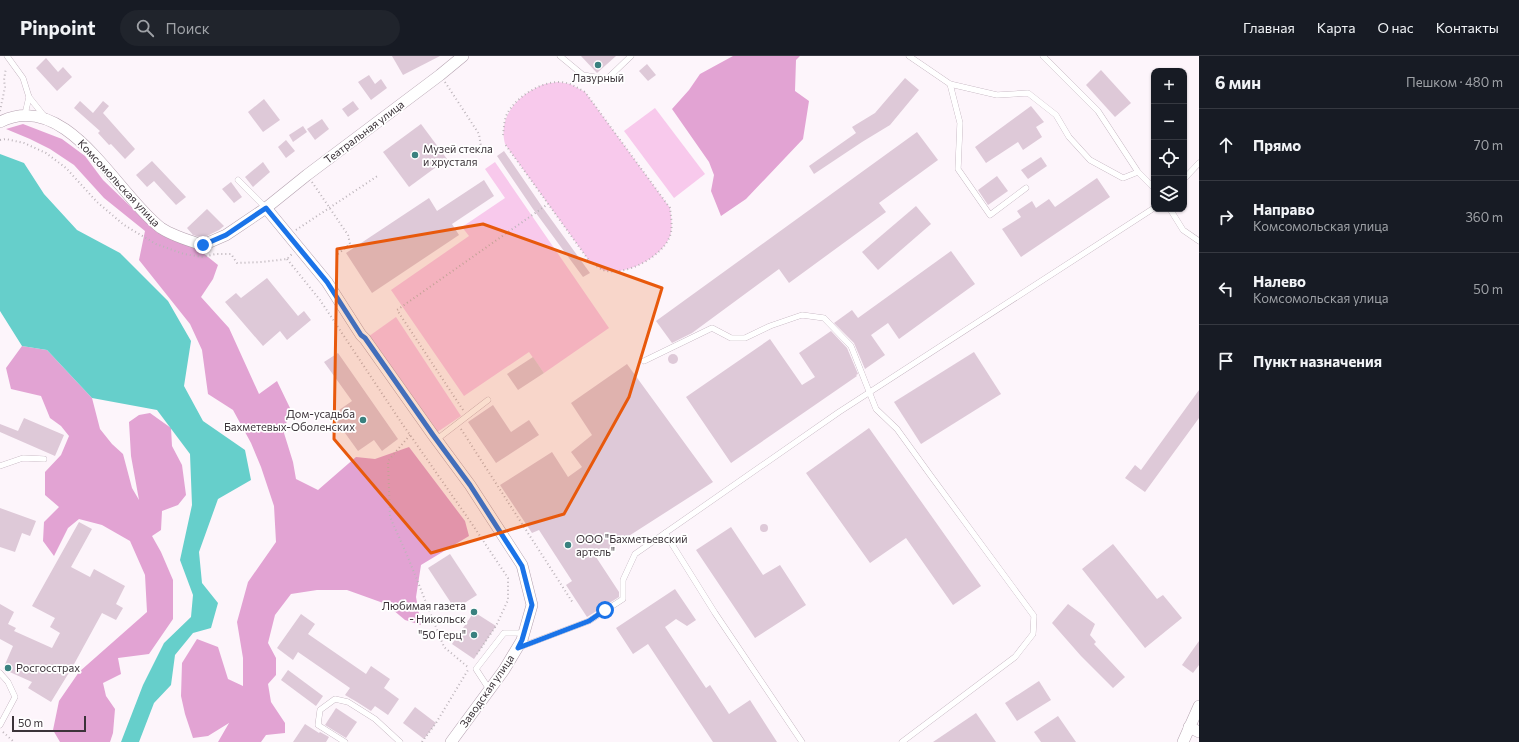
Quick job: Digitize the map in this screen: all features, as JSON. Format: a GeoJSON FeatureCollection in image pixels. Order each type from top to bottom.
{"type":"FeatureCollection","features":[{"type":"Feature","properties":{"kind":"street","name":"Театральная улица"},"geometry":{"type":"LineString","coordinates":[[266,208],[463,56]]}},
{"type":"Feature","properties":{"kind":"street","name":"Комсомольская улица"},"geometry":{"type":"LineString","coordinates":[[24,114],[46,119],[69,131],[86,146],[131,198],[162,228],[184,239],[203,245],[226,235],[266,208]]}},
{"type":"Feature","properties":{"kind":"street"},"geometry":{"type":"LineString","coordinates":[[0,122],[10,116],[24,114]]}},
{"type":"Feature","properties":{"kind":"street"},"geometry":{"type":"LineString","coordinates":[[266,208],[327,282],[361,335],[365,338],[436,440],[470,485],[522,566],[532,605],[521,641]]}},
{"type":"Feature","properties":{"kind":"street","name":"Заводская улица"},"geometry":{"type":"LineString","coordinates":[[451,742],[504,670],[521,641]]}},
{"type":"Feature","properties":{"kind":"street"},"geometry":{"type":"LineString","coordinates":[[1183,742],[1194,729],[1199,706]]}},
{"type":"Feature","properties":{"kind":"lane"},"geometry":{"type":"LineString","coordinates":[[560,56],[583,75],[607,79],[631,56]]}},
{"type":"Feature","properties":{"kind":"lane"},"geometry":{"type":"LineString","coordinates":[[909,56],[950,84],[997,95],[1028,93],[1056,115],[1069,137],[1090,160],[1123,178],[1138,172]]}},
{"type":"Feature","properties":{"kind":"lane"},"geometry":{"type":"LineString","coordinates":[[1043,56],[1098,111],[1138,172],[1151,185]]}},
{"type":"Feature","properties":{"kind":"lane"},"geometry":{"type":"LineString","coordinates":[[7,57],[23,78],[29,97],[46,119]]}},
{"type":"Feature","properties":{"kind":"lane"},"geometry":{"type":"LineString","coordinates":[[950,84],[960,123],[958,169],[990,215],[1026,188]]}},
{"type":"Feature","properties":{"kind":"lane"},"geometry":{"type":"LineString","coordinates":[[24,114],[29,97]]}},
{"type":"Feature","properties":{"kind":"lane"},"geometry":{"type":"LineString","coordinates":[[1187,176],[1199,163]]}},
{"type":"Feature","properties":{"kind":"lane"},"geometry":{"type":"LineString","coordinates":[[238,180],[266,208]]}},
{"type":"Feature","properties":{"kind":"lane"},"geometry":{"type":"LineString","coordinates":[[489,689],[476,669],[504,633],[521,641],[589,621],[623,599],[623,580],[635,554],[868,392],[1151,210]]}},
{"type":"Feature","properties":{"kind":"lane"},"geometry":{"type":"LineString","coordinates":[[1172,212],[1183,230],[1199,241]]}},
{"type":"Feature","properties":{"kind":"lane"},"geometry":{"type":"LineString","coordinates":[[644,361],[712,328],[731,338],[745,338],[770,326],[802,315],[824,318],[851,346],[876,409],[897,429],[1034,616],[1033,634],[1015,657],[902,742]]}},
{"type":"Feature","properties":{"kind":"lane"},"geometry":{"type":"LineString","coordinates":[[436,440],[488,400]]}},
{"type":"Feature","properties":{"kind":"lane"},"geometry":{"type":"LineString","coordinates":[[0,466],[23,458],[44,459]]}},
{"type":"Feature","properties":{"kind":"lane"},"geometry":{"type":"LineString","coordinates":[[665,532],[715,613],[802,742]]}},
{"type":"Feature","properties":{"kind":"lane"},"geometry":{"type":"LineString","coordinates":[[0,673],[8,682],[15,697],[0,725]]}},
{"type":"Feature","properties":{"kind":"lane"},"geometry":{"type":"LineString","coordinates":[[345,742],[318,725],[320,710],[335,699],[348,702],[376,719],[400,742]]}},
{"type":"Feature","properties":{"kind":"path"},"geometry":{"type":"LineString","coordinates":[[0,112],[6,87],[4,80],[7,57]]}},
{"type":"Feature","properties":{"kind":"path"},"geometry":{"type":"LineString","coordinates":[[440,75],[480,134],[481,147]]}},
{"type":"Feature","properties":{"kind":"path"},"geometry":{"type":"LineString","coordinates":[[503,135],[507,114],[516,102],[541,85],[558,82],[570,84],[584,92],[670,208],[672,222],[670,235],[663,247],[640,265],[620,271],[603,270],[590,262],[506,144]]}},
{"type":"Feature","properties":{"kind":"path"},"geometry":{"type":"LineString","coordinates":[[307,175],[348,235],[350,244],[338,254]]}},
{"type":"Feature","properties":{"kind":"path"},"geometry":{"type":"LineString","coordinates":[[288,235],[379,175]]}},
{"type":"Feature","properties":{"kind":"path"},"geometry":{"type":"LineString","coordinates":[[467,416],[397,310],[548,204]]}},
{"type":"Feature","properties":{"kind":"path"},"geometry":{"type":"LineString","coordinates":[[287,258],[320,300],[508,578],[508,600],[496,626],[474,659]]}},
{"type":"Feature","properties":{"kind":"path"},"geometry":{"type":"LineString","coordinates":[[458,424],[573,603]]}},
{"type":"Feature","properties":{"kind":"path"},"geometry":{"type":"LineString","coordinates":[[410,435],[388,461],[390,517],[407,555],[444,648],[469,668]]}},
{"type":"Feature","properties":{"kind":"path"},"geometry":{"type":"LineString","coordinates":[[422,742],[436,723],[459,686],[471,663]]}},
{"type":"Feature","properties":{"kind":"path"},"geometry":{"type":"LineString","coordinates":[[0,729],[14,742]]}},
{"type":"Feature","properties":{"kind":"highlighted area"},"geometry":{"type":"Polygon","coordinates":[[[483,224],[662,288],[629,397],[564,514],[431,553],[334,439],[337,249],[483,224]]]}},
{"type":"Feature","properties":{"kind":"shaded area"},"geometry":{"type":"Polygon","coordinates":[[[733,56],[800,56],[796,60],[795,91],[809,101],[803,139],[746,199],[721,216],[711,191],[714,175],[709,162],[672,109],[689,90],[700,74],[733,56]]]}},
{"type":"Feature","properties":{"kind":"shaded area"},"geometry":{"type":"Polygon","coordinates":[[[558,82],[570,84],[585,92],[670,208],[672,222],[670,236],[666,244],[642,264],[622,271],[612,271],[603,270],[590,262],[505,144],[504,125],[511,109],[524,95],[532,90],[542,85],[558,82]]]}},
{"type":"Feature","properties":{"kind":"shaded area"},"geometry":{"type":"Polygon","coordinates":[[[655,108],[705,174],[674,198],[624,131],[655,108]]]}},
{"type":"Feature","properties":{"kind":"shaded area"},"geometry":{"type":"Polygon","coordinates":[[[23,124],[62,139],[85,156],[103,180],[156,231],[198,249],[218,265],[213,279],[201,297],[229,328],[259,394],[277,381],[290,408],[284,433],[293,462],[296,479],[318,490],[356,457],[375,459],[409,447],[465,521],[469,536],[421,565],[416,597],[421,625],[405,620],[386,604],[347,590],[317,590],[291,594],[275,615],[268,643],[276,658],[276,675],[268,684],[271,702],[285,723],[285,733],[266,735],[261,742],[218,742],[229,723],[208,736],[193,738],[181,696],[182,663],[197,639],[218,647],[228,679],[243,686],[243,658],[237,622],[248,582],[276,542],[274,506],[251,443],[233,410],[208,394],[202,350],[190,324],[139,260],[145,231],[104,198],[74,165],[50,149],[6,129],[23,124]]]}},
{"type":"Feature","properties":{"kind":"shaded area"},"geometry":{"type":"Polygon","coordinates":[[[495,162],[609,328],[544,373],[529,352],[464,396],[391,290],[469,236],[462,227],[505,198],[485,169],[495,162]]]}},
{"type":"Feature","properties":{"kind":"shaded area"},"geometry":{"type":"Polygon","coordinates":[[[396,317],[461,416],[433,435],[365,339],[396,317]]]}},
{"type":"Feature","properties":{"kind":"shaded area"},"geometry":{"type":"Polygon","coordinates":[[[22,346],[47,350],[92,398],[100,429],[112,444],[123,454],[132,488],[139,500],[131,456],[129,422],[139,415],[150,413],[171,428],[172,446],[182,465],[186,495],[178,505],[162,511],[161,530],[152,536],[161,552],[173,580],[173,619],[149,654],[118,658],[121,674],[103,683],[106,696],[115,709],[113,733],[110,742],[60,742],[53,730],[59,701],[79,672],[147,612],[145,575],[130,541],[102,525],[79,519],[68,528],[54,556],[43,541],[44,522],[59,507],[45,495],[45,472],[61,455],[69,436],[61,426],[50,418],[41,396],[11,389],[6,368],[22,346]]]}},
{"type":"Feature","properties":{"kind":"water"},"geometry":{"type":"Polygon","coordinates":[[[0,154],[24,163],[44,194],[77,230],[120,253],[168,301],[191,341],[184,386],[203,421],[245,450],[251,480],[218,499],[199,552],[202,583],[218,603],[211,628],[193,633],[175,655],[171,685],[154,703],[139,742],[121,742],[143,685],[164,643],[191,617],[193,595],[180,560],[192,505],[190,454],[157,410],[92,398],[47,350],[22,346],[0,311],[0,154]]]}},
{"type":"Feature","properties":{"kind":"building"},"geometry":{"type":"Polygon","coordinates":[[[392,56],[440,56],[403,75],[392,56]]]}},
{"type":"Feature","properties":{"kind":"building","name":"Лазурный"},"geometry":{"type":"Polygon","coordinates":[[[581,56],[616,56],[597,73],[581,56]]]}},
{"type":"Feature","properties":{"kind":"building"},"geometry":{"type":"Polygon","coordinates":[[[46,58],[58,72],[63,67],[72,77],[57,91],[36,68],[46,58]]]}},
{"type":"Feature","properties":{"kind":"building"},"geometry":{"type":"Polygon","coordinates":[[[647,64],[656,75],[648,81],[639,71],[647,64]]]}},
{"type":"Feature","properties":{"kind":"building"},"geometry":{"type":"Polygon","coordinates":[[[1101,70],[1131,103],[1115,117],[1086,85],[1101,70]]]}},
{"type":"Feature","properties":{"kind":"building"},"geometry":{"type":"Polygon","coordinates":[[[369,75],[375,84],[381,79],[387,88],[371,100],[358,82],[369,75]]]}},
{"type":"Feature","properties":{"kind":"building"},"geometry":{"type":"Polygon","coordinates":[[[905,78],[919,90],[890,125],[814,174],[809,166],[856,133],[852,127],[875,113],[905,78]]]}},
{"type":"Feature","properties":{"kind":"building"},"geometry":{"type":"Polygon","coordinates":[[[264,99],[280,120],[263,132],[248,112],[264,99]]]}},
{"type":"Feature","properties":{"kind":"building"},"geometry":{"type":"Polygon","coordinates":[[[80,101],[93,113],[103,101],[109,106],[103,113],[135,149],[125,159],[98,133],[100,131],[74,108],[80,101]]]}},
{"type":"Feature","properties":{"kind":"building"},"geometry":{"type":"Polygon","coordinates":[[[353,101],[359,109],[348,117],[342,109],[353,101]]]}},
{"type":"Feature","properties":{"kind":"building"},"geometry":{"type":"Polygon","coordinates":[[[1031,106],[1044,122],[1036,127],[1042,137],[1023,150],[1018,142],[986,163],[975,147],[1031,106]]]}},
{"type":"Feature","properties":{"kind":"building"},"geometry":{"type":"Polygon","coordinates":[[[322,119],[329,129],[315,140],[307,129],[322,119]]]}},
{"type":"Feature","properties":{"kind":"building","name":"Музей стекла и хрусталя"},"geometry":{"type":"Polygon","coordinates":[[[421,124],[447,159],[409,187],[383,152],[421,124]]]}},
{"type":"Feature","properties":{"kind":"building"},"geometry":{"type":"Polygon","coordinates":[[[303,126],[307,132],[293,142],[289,135],[303,126]]]}},
{"type":"Feature","properties":{"kind":"building"},"geometry":{"type":"Polygon","coordinates":[[[917,132],[938,160],[879,203],[886,212],[789,283],[779,269],[692,333],[672,343],[656,321],[917,132]]]}},
{"type":"Feature","properties":{"kind":"building"},"geometry":{"type":"Polygon","coordinates":[[[286,140],[295,151],[286,158],[278,147],[286,140]]]}},
{"type":"Feature","properties":{"kind":"building"},"geometry":{"type":"Polygon","coordinates":[[[504,151],[590,273],[583,277],[533,209],[497,156],[504,151]]]}},
{"type":"Feature","properties":{"kind":"building"},"geometry":{"type":"Polygon","coordinates":[[[1041,157],[1047,166],[1028,179],[1021,170],[1041,157]]]}},
{"type":"Feature","properties":{"kind":"building"},"geometry":{"type":"Polygon","coordinates":[[[152,161],[186,197],[176,205],[154,181],[147,187],[136,175],[152,161]]]}},
{"type":"Feature","properties":{"kind":"building"},"geometry":{"type":"Polygon","coordinates":[[[263,162],[270,172],[253,187],[245,177],[263,162]]]}},
{"type":"Feature","properties":{"kind":"building"},"geometry":{"type":"Polygon","coordinates":[[[997,176],[1008,191],[988,205],[978,190],[997,176]]]}},
{"type":"Feature","properties":{"kind":"building"},"geometry":{"type":"Polygon","coordinates":[[[1097,178],[1110,197],[1021,257],[1002,229],[1021,217],[1017,211],[1032,201],[1036,208],[1049,199],[1055,207],[1097,178]]]}},
{"type":"Feature","properties":{"kind":"building"},"geometry":{"type":"Polygon","coordinates":[[[484,180],[494,196],[452,224],[459,235],[372,293],[346,253],[429,198],[437,211],[484,180]]]}},
{"type":"Feature","properties":{"kind":"building"},"geometry":{"type":"Polygon","coordinates":[[[231,182],[242,197],[234,203],[222,189],[231,182]]]}},
{"type":"Feature","properties":{"kind":"building"},"geometry":{"type":"Polygon","coordinates":[[[916,206],[931,224],[878,270],[862,252],[916,206]]]}},
{"type":"Feature","properties":{"kind":"building"},"geometry":{"type":"Polygon","coordinates":[[[207,209],[224,226],[203,238],[193,235],[187,228],[207,209]]]}},
{"type":"Feature","properties":{"kind":"building"},"geometry":{"type":"Polygon","coordinates":[[[951,251],[975,284],[899,339],[888,323],[871,335],[885,355],[865,369],[854,343],[834,323],[852,310],[858,318],[951,251]]]}},
{"type":"Feature","properties":{"kind":"building"},"geometry":{"type":"Polygon","coordinates":[[[267,278],[298,316],[304,311],[311,320],[287,340],[280,331],[263,346],[225,302],[236,293],[241,298],[267,278]]]}},
{"type":"Feature","properties":{"kind":"building"},"geometry":{"type":"Polygon","coordinates":[[[831,331],[847,348],[858,374],[856,375],[857,376],[731,463],[686,397],[770,339],[802,385],[815,377],[799,353],[831,331]]]}},
{"type":"Feature","properties":{"kind":"building"},"geometry":{"type":"Polygon","coordinates":[[[974,352],[1001,394],[921,444],[894,402],[974,352]]]}},
{"type":"Feature","properties":{"kind":"building"},"geometry":{"type":"Polygon","coordinates":[[[338,353],[398,439],[382,451],[374,440],[358,451],[332,415],[352,401],[324,362],[338,353]]]}},
{"type":"Feature","properties":{"kind":"building"},"geometry":{"type":"Polygon","coordinates":[[[671,354],[675,354],[677,355],[677,363],[671,364],[668,361],[668,357],[671,354]]]}},
{"type":"Feature","properties":{"kind":"building"},"geometry":{"type":"Polygon","coordinates":[[[533,357],[544,373],[518,390],[507,374],[533,357]]]}},
{"type":"Feature","properties":{"kind":"building"},"geometry":{"type":"Polygon","coordinates":[[[627,364],[713,482],[596,557],[619,592],[619,597],[587,617],[566,585],[572,581],[539,530],[532,533],[500,485],[552,452],[568,477],[582,467],[571,452],[592,435],[571,403],[627,364]]]}},
{"type":"Feature","properties":{"kind":"building"},"geometry":{"type":"Polygon","coordinates":[[[1199,390],[1199,418],[1145,492],[1125,478],[1135,465],[1141,470],[1199,390]]]}},
{"type":"Feature","properties":{"kind":"building"},"geometry":{"type":"Polygon","coordinates":[[[493,405],[511,432],[529,420],[539,435],[496,463],[468,422],[493,405]]]}},
{"type":"Feature","properties":{"kind":"building"},"geometry":{"type":"Polygon","coordinates":[[[24,418],[64,435],[55,456],[0,432],[0,424],[18,431],[24,418]]]}},
{"type":"Feature","properties":{"kind":"building"},"geometry":{"type":"Polygon","coordinates":[[[869,428],[981,586],[953,605],[906,538],[870,563],[806,473],[869,428]]]}},
{"type":"Feature","properties":{"kind":"building"},"geometry":{"type":"Polygon","coordinates":[[[0,508],[36,521],[30,536],[22,533],[15,552],[0,547],[0,508]]]}},
{"type":"Feature","properties":{"kind":"building"},"geometry":{"type":"Polygon","coordinates":[[[79,522],[92,529],[71,567],[90,577],[94,569],[125,586],[116,604],[123,608],[116,620],[102,613],[51,702],[28,688],[32,682],[3,669],[13,646],[0,639],[0,604],[14,612],[8,624],[16,628],[14,631],[52,648],[60,633],[50,627],[55,618],[32,606],[79,522]]]}},
{"type":"Feature","properties":{"kind":"building"},"geometry":{"type":"Polygon","coordinates":[[[762,524],[766,524],[768,528],[766,532],[762,532],[760,530],[760,526],[762,524]]]}},
{"type":"Feature","properties":{"kind":"building"},"geometry":{"type":"Polygon","coordinates":[[[731,527],[763,575],[780,565],[806,605],[755,638],[696,550],[731,527]]]}},
{"type":"Feature","properties":{"kind":"building"},"geometry":{"type":"Polygon","coordinates":[[[1113,544],[1157,599],[1163,595],[1182,618],[1145,648],[1082,569],[1113,544]]]}},
{"type":"Feature","properties":{"kind":"building"},"geometry":{"type":"Polygon","coordinates":[[[450,554],[477,595],[455,609],[428,568],[450,554]]]}},
{"type":"Feature","properties":{"kind":"building"},"geometry":{"type":"Polygon","coordinates":[[[675,589],[696,620],[687,626],[676,619],[665,627],[706,688],[710,685],[729,714],[750,700],[777,742],[713,742],[648,644],[633,654],[616,628],[675,589]]]}},
{"type":"Feature","properties":{"kind":"building"},"geometry":{"type":"Polygon","coordinates":[[[1068,604],[1095,624],[1090,635],[1096,642],[1094,644],[1125,677],[1113,688],[1081,656],[1052,623],[1068,604]]]}},
{"type":"Feature","properties":{"kind":"building","name":"\"50 Герц\""},"geometry":{"type":"Polygon","coordinates":[[[474,612],[496,626],[474,659],[452,644],[474,612]]]}},
{"type":"Feature","properties":{"kind":"building"},"geometry":{"type":"Polygon","coordinates":[[[301,614],[315,624],[308,634],[366,674],[371,666],[390,679],[384,688],[399,699],[388,715],[375,706],[371,711],[345,695],[350,688],[298,652],[293,660],[277,648],[301,614]]]}},
{"type":"Feature","properties":{"kind":"building"},"geometry":{"type":"Polygon","coordinates":[[[1199,641],[1199,665],[1193,673],[1182,665],[1199,641]]]}},
{"type":"Feature","properties":{"kind":"building"},"geometry":{"type":"Polygon","coordinates":[[[288,670],[323,696],[316,706],[281,680],[288,670]]]}},
{"type":"Feature","properties":{"kind":"building"},"geometry":{"type":"Polygon","coordinates":[[[1039,681],[1051,700],[1017,721],[1005,703],[1039,681]]]}},
{"type":"Feature","properties":{"kind":"building"},"geometry":{"type":"Polygon","coordinates":[[[415,707],[436,723],[424,739],[403,723],[415,707]]]}},
{"type":"Feature","properties":{"kind":"building"},"geometry":{"type":"Polygon","coordinates":[[[336,708],[357,722],[346,738],[325,725],[336,708]]]}},
{"type":"Feature","properties":{"kind":"building"},"geometry":{"type":"Polygon","coordinates":[[[976,713],[996,742],[933,742],[976,713]]]}},
{"type":"Feature","properties":{"kind":"building"},"geometry":{"type":"Polygon","coordinates":[[[1058,716],[1076,742],[1041,742],[1034,732],[1058,716]]]}},
{"type":"Feature","properties":{"kind":"building"},"geometry":{"type":"Polygon","coordinates":[[[305,724],[319,733],[320,732],[329,737],[326,742],[293,742],[305,724]]]}},
{"type":"Feature","properties":{"kind":"place","name":"Лазурный"},"geometry":{"type":"Point","coordinates":[598,65]}},
{"type":"Feature","properties":{"kind":"place","name":"Музей стекла и хрусталя"},"geometry":{"type":"Point","coordinates":[415,155]}},
{"type":"Feature","properties":{"kind":"place","name":"Дом-усадьба Бахметевых-Оболенских"},"geometry":{"type":"Point","coordinates":[363,420]}},
{"type":"Feature","properties":{"kind":"place","name":"ООО \"Бахметьевский артель\""},"geometry":{"type":"Point","coordinates":[568,545]}},
{"type":"Feature","properties":{"kind":"place","name":"Любимая газета - Никольск"},"geometry":{"type":"Point","coordinates":[474,612]}},
{"type":"Feature","properties":{"kind":"place","name":"\"50 Герц\""},"geometry":{"type":"Point","coordinates":[474,635]}},
{"type":"Feature","properties":{"kind":"place","name":"Росгосстрах"},"geometry":{"type":"Point","coordinates":[8,668]}},
{"type":"Feature","properties":{"kind":"route"},"geometry":{"type":"LineString","coordinates":[[203,245],[226,235],[266,208],[327,282],[361,335],[365,338],[470,485],[522,566],[532,605],[522,640],[518,648],[589,621],[605,610]]}}]}
